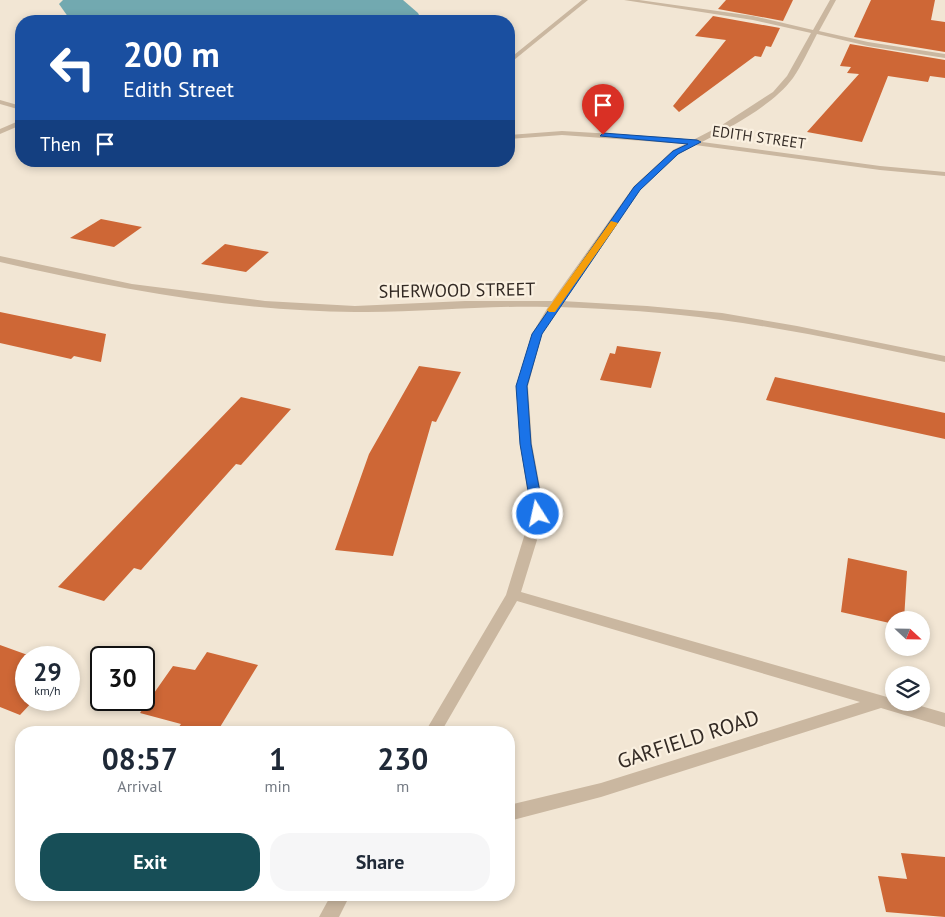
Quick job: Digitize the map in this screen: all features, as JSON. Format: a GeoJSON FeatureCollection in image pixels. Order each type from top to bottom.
{"type":"FeatureCollection","features":[{"type":"Feature","properties":{"kind":"street"},"geometry":{"type":"LineString","coordinates":[[515,57],[585,0]]}},
{"type":"Feature","properties":{"kind":"street"},"geometry":{"type":"LineString","coordinates":[[627,0],[734,15],[816,31],[868,44],[945,56]]}},
{"type":"Feature","properties":{"kind":"street"},"geometry":{"type":"LineString","coordinates":[[437,726],[513,595],[538,514],[526,444],[522,386],[537,334],[555,304],[637,188],[676,152],[697,142],[756,107],[775,93],[790,77],[833,0]]}},
{"type":"Feature","properties":{"kind":"street"},"geometry":{"type":"LineString","coordinates":[[0,102],[15,106]]}},
{"type":"Feature","properties":{"kind":"street"},"geometry":{"type":"LineString","coordinates":[[0,132],[15,125]]}},
{"type":"Feature","properties":{"kind":"street","name":"EDITH STREET"},"geometry":{"type":"LineString","coordinates":[[515,137],[562,133],[697,142],[880,168],[945,174]]}},
{"type":"Feature","properties":{"kind":"street","name":"SHERWOOD STREET"},"geometry":{"type":"LineString","coordinates":[[0,259],[67,275],[206,299],[356,309],[467,304],[555,304],[649,309],[716,316],[945,359]]}},
{"type":"Feature","properties":{"kind":"street"},"geometry":{"type":"LineString","coordinates":[[513,595],[945,720]]}},
{"type":"Feature","properties":{"kind":"street","name":"GARFIELD ROAD"},"geometry":{"type":"LineString","coordinates":[[515,811],[601,790],[879,702]]}},
{"type":"Feature","properties":{"kind":"street"},"geometry":{"type":"LineString","coordinates":[[330,917],[338,901]]}},
{"type":"Feature","properties":{"kind":"water"},"geometry":{"type":"Polygon","coordinates":[[[63,0],[403,0],[419,15],[67,15],[59,4],[63,0]]]}},
{"type":"Feature","properties":{"kind":"building"},"geometry":{"type":"Polygon","coordinates":[[[726,0],[793,0],[783,21],[718,9],[726,0]]]}},
{"type":"Feature","properties":{"kind":"building"},"geometry":{"type":"Polygon","coordinates":[[[871,0],[935,0],[931,20],[945,22],[945,52],[854,37],[871,0]]]}},
{"type":"Feature","properties":{"kind":"building"},"geometry":{"type":"Polygon","coordinates":[[[713,16],[780,28],[771,47],[766,46],[761,57],[755,56],[679,112],[673,106],[726,40],[695,36],[713,16]]]}},
{"type":"Feature","properties":{"kind":"building"},"geometry":{"type":"Polygon","coordinates":[[[850,44],[945,60],[945,78],[930,76],[928,82],[888,76],[862,142],[807,132],[859,74],[847,73],[851,67],[840,66],[850,44]]]}},
{"type":"Feature","properties":{"kind":"building"},"geometry":{"type":"Polygon","coordinates":[[[101,219],[142,227],[114,247],[70,238],[101,219]]]}},
{"type":"Feature","properties":{"kind":"building"},"geometry":{"type":"Polygon","coordinates":[[[225,244],[269,252],[246,272],[201,264],[225,244]]]}},
{"type":"Feature","properties":{"kind":"building"},"geometry":{"type":"Polygon","coordinates":[[[0,312],[106,334],[101,362],[74,356],[71,359],[0,343],[0,312]]]}},
{"type":"Feature","properties":{"kind":"building"},"geometry":{"type":"Polygon","coordinates":[[[617,346],[661,352],[651,388],[600,380],[610,353],[615,354],[617,346]]]}},
{"type":"Feature","properties":{"kind":"building"},"geometry":{"type":"Polygon","coordinates":[[[419,366],[461,372],[436,422],[432,421],[393,556],[335,550],[369,454],[419,366]]]}},
{"type":"Feature","properties":{"kind":"building"},"geometry":{"type":"Polygon","coordinates":[[[775,377],[945,413],[945,439],[766,400],[775,377]]]}},
{"type":"Feature","properties":{"kind":"building"},"geometry":{"type":"Polygon","coordinates":[[[241,397],[291,409],[241,465],[236,464],[141,570],[134,568],[104,601],[58,587],[241,397]]]}},
{"type":"Feature","properties":{"kind":"building"},"geometry":{"type":"Polygon","coordinates":[[[848,558],[907,571],[905,611],[885,611],[885,622],[841,612],[848,558]]]}},
{"type":"Feature","properties":{"kind":"building"},"geometry":{"type":"Polygon","coordinates":[[[0,645],[15,650],[15,711],[24,711],[20,715],[0,707],[0,645]]]}},
{"type":"Feature","properties":{"kind":"building"},"geometry":{"type":"Polygon","coordinates":[[[207,652],[258,665],[221,726],[180,726],[181,724],[140,713],[141,711],[155,711],[155,692],[173,666],[195,670],[207,652]]]}},
{"type":"Feature","properties":{"kind":"building"},"geometry":{"type":"Polygon","coordinates":[[[901,853],[945,857],[945,917],[886,912],[878,876],[907,879],[901,853]]]}},
{"type":"Feature","properties":{"kind":"slow traffic"},"geometry":{"type":"LineString","coordinates":[[552,310],[613,223]]}},
{"type":"Feature","properties":{"kind":"route"},"geometry":{"type":"LineString","coordinates":[[538,514],[526,444],[522,386],[528,358],[537,334],[555,304],[637,188],[651,173],[676,152],[697,142],[603,135]]}}]}
